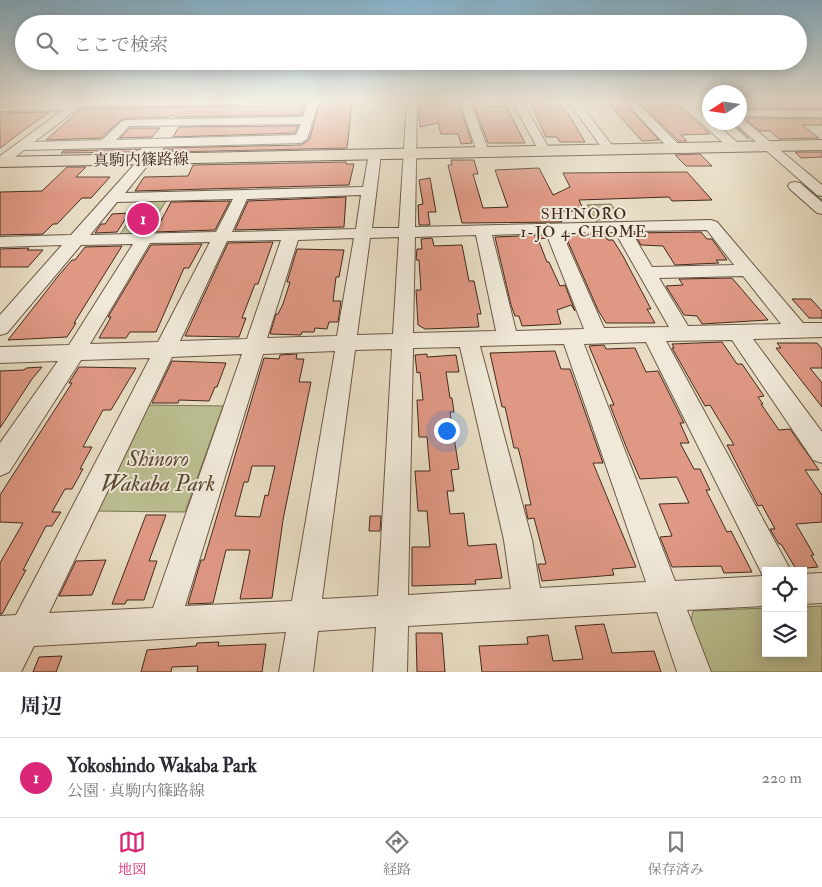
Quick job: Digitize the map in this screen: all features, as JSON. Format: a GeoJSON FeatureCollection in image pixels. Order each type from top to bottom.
{"type":"FeatureCollection","features":[{"type":"Feature","properties":{"kind":"main road","name":"真駒内篠路線"},"geometry":{"type":"LineString","coordinates":[[0,162],[822,145]]}},
{"type":"Feature","properties":{"kind":"street"},"geometry":{"type":"LineString","coordinates":[[0,162],[39,132]]}},
{"type":"Feature","properties":{"kind":"street"},"geometry":{"type":"LineString","coordinates":[[106,143],[117,132]]}},
{"type":"Feature","properties":{"kind":"street"},"geometry":{"type":"LineString","coordinates":[[217,158],[231,132]]}},
{"type":"Feature","properties":{"kind":"street"},"geometry":{"type":"LineString","coordinates":[[21,146],[302,139],[304,132]]}},
{"type":"Feature","properties":{"kind":"street"},"geometry":{"type":"LineString","coordinates":[[390,672],[411,132]]}},
{"type":"Feature","properties":{"kind":"street"},"geometry":{"type":"LineString","coordinates":[[476,132],[483,152]]}},
{"type":"Feature","properties":{"kind":"street"},"geometry":{"type":"LineString","coordinates":[[534,132],[544,150]]}},
{"type":"Feature","properties":{"kind":"street"},"geometry":{"type":"LineString","coordinates":[[597,132],[609,149]]}},
{"type":"Feature","properties":{"kind":"street"},"geometry":{"type":"LineString","coordinates":[[660,132],[674,147]]}},
{"type":"Feature","properties":{"kind":"street"},"geometry":{"type":"LineString","coordinates":[[718,132],[734,146]]}},
{"type":"Feature","properties":{"kind":"street"},"geometry":{"type":"LineString","coordinates":[[752,132],[822,192]]}},
{"type":"Feature","properties":{"kind":"street"},"geometry":{"type":"LineString","coordinates":[[767,146],[776,166],[822,210]]}},
{"type":"Feature","properties":{"kind":"street"},"geometry":{"type":"LineString","coordinates":[[296,672],[375,154]]}},
{"type":"Feature","properties":{"kind":"street"},"geometry":{"type":"LineString","coordinates":[[0,328],[146,160]]}},
{"type":"Feature","properties":{"kind":"street"},"geometry":{"type":"LineString","coordinates":[[802,175],[822,175]]}},
{"type":"Feature","properties":{"kind":"street"},"geometry":{"type":"LineString","coordinates":[[113,198],[370,191]]}},
{"type":"Feature","properties":{"kind":"street"},"geometry":{"type":"LineString","coordinates":[[4,672],[12,632],[164,349],[242,194]]}},
{"type":"Feature","properties":{"kind":"street"},"geometry":{"type":"LineString","coordinates":[[0,242],[552,228],[712,226],[798,331]]}},
{"type":"Feature","properties":{"kind":"street"},"geometry":{"type":"LineString","coordinates":[[620,227],[683,334]]}},
{"type":"Feature","properties":{"kind":"street"},"geometry":{"type":"LineString","coordinates":[[552,228],[597,336]]}},
{"type":"Feature","properties":{"kind":"street"},"geometry":{"type":"LineString","coordinates":[[483,230],[508,338]]}},
{"type":"Feature","properties":{"kind":"street"},"geometry":{"type":"LineString","coordinates":[[164,623],[291,235]]}},
{"type":"Feature","properties":{"kind":"street"},"geometry":{"type":"LineString","coordinates":[[0,464],[75,352],[145,238]]}},
{"type":"Feature","properties":{"kind":"street"},"geometry":{"type":"LineString","coordinates":[[647,273],[748,270]]}},
{"type":"Feature","properties":{"kind":"street"},"geometry":{"type":"LineString","coordinates":[[0,355],[468,339],[822,330]]}},
{"type":"Feature","properties":{"kind":"street"},"geometry":{"type":"LineString","coordinates":[[737,332],[822,452]]}},
{"type":"Feature","properties":{"kind":"street"},"geometry":{"type":"LineString","coordinates":[[652,335],[774,567]]}},
{"type":"Feature","properties":{"kind":"street"},"geometry":{"type":"LineString","coordinates":[[571,336],[694,672]]}},
{"type":"Feature","properties":{"kind":"street"},"geometry":{"type":"LineString","coordinates":[[468,339],[518,540],[528,604]]}},
{"type":"Feature","properties":{"kind":"street"},"geometry":{"type":"LineString","coordinates":[[807,589],[822,588]]}},
{"type":"Feature","properties":{"kind":"street"},"geometry":{"type":"LineString","coordinates":[[12,632],[762,591]]}},
{"type":"Feature","properties":{"kind":"green space"},"geometry":{"type":"Polygon","coordinates":[[[142,201],[166,201],[144,236],[119,236],[142,201]]]}},
{"type":"Feature","properties":{"kind":"green space"},"geometry":{"type":"Polygon","coordinates":[[[611,204],[624,224],[598,224],[587,205],[611,204]]]}},
{"type":"Feature","properties":{"kind":"green space","name":"Shinoro Wakaba Park"},"geometry":{"type":"Polygon","coordinates":[[[147,405],[223,406],[185,512],[95,511],[147,405]]]}},
{"type":"Feature","properties":{"kind":"green space"},"geometry":{"type":"Polygon","coordinates":[[[822,606],[822,672],[711,672],[691,622],[693,611],[762,608],[762,657],[807,657],[807,607],[822,606]]]}},
{"type":"Feature","properties":{"kind":"building"},"geometry":{"type":"Polygon","coordinates":[[[0,132],[21,132],[17,135],[0,148],[0,132]]]}},
{"type":"Feature","properties":{"kind":"building"},"geometry":{"type":"Polygon","coordinates":[[[55,132],[107,132],[101,138],[46,140],[55,132]]]}},
{"type":"Feature","properties":{"kind":"building"},"geometry":{"type":"Polygon","coordinates":[[[126,132],[156,132],[152,137],[120,138],[126,132]]]}},
{"type":"Feature","properties":{"kind":"building"},"geometry":{"type":"Polygon","coordinates":[[[176,132],[295,132],[295,133],[173,137],[176,132]]]}},
{"type":"Feature","properties":{"kind":"building"},"geometry":{"type":"Polygon","coordinates":[[[311,132],[349,132],[347,148],[172,152],[173,150],[163,150],[164,148],[301,145],[309,140],[311,132]]]}},
{"type":"Feature","properties":{"kind":"building"},"geometry":{"type":"Polygon","coordinates":[[[441,132],[468,132],[472,143],[461,144],[458,134],[441,134],[441,132]]]}},
{"type":"Feature","properties":{"kind":"building"},"geometry":{"type":"Polygon","coordinates":[[[484,132],[520,132],[525,143],[488,143],[484,132]]]}},
{"type":"Feature","properties":{"kind":"building"},"geometry":{"type":"Polygon","coordinates":[[[544,132],[579,132],[585,142],[560,142],[557,137],[546,137],[544,132]]]}},
{"type":"Feature","properties":{"kind":"building"},"geometry":{"type":"Polygon","coordinates":[[[634,132],[652,132],[659,140],[642,141],[634,132]]]}},
{"type":"Feature","properties":{"kind":"building"},"geometry":{"type":"Polygon","coordinates":[[[669,132],[708,132],[710,134],[681,135],[687,141],[678,141],[669,132]]]}},
{"type":"Feature","properties":{"kind":"building"},"geometry":{"type":"Polygon","coordinates":[[[772,132],[812,132],[819,138],[779,139],[772,132]]]}},
{"type":"Feature","properties":{"kind":"building"},"geometry":{"type":"Polygon","coordinates":[[[141,149],[130,152],[61,153],[63,151],[141,149]]]}},
{"type":"Feature","properties":{"kind":"building"},"geometry":{"type":"Polygon","coordinates":[[[795,152],[822,152],[822,157],[801,158],[795,152]]]}},
{"type":"Feature","properties":{"kind":"building"},"geometry":{"type":"Polygon","coordinates":[[[700,154],[712,166],[686,166],[675,155],[700,154]]]}},
{"type":"Feature","properties":{"kind":"building"},"geometry":{"type":"Polygon","coordinates":[[[451,160],[474,160],[478,174],[473,174],[483,208],[508,207],[495,170],[539,168],[553,195],[570,187],[563,173],[687,172],[712,200],[672,201],[669,197],[579,200],[584,211],[557,211],[562,222],[462,223],[448,165],[452,165],[451,160]]]}},
{"type":"Feature","properties":{"kind":"building"},"geometry":{"type":"Polygon","coordinates":[[[346,162],[346,164],[354,164],[349,185],[135,191],[144,177],[188,176],[193,165],[346,162]]]}},
{"type":"Feature","properties":{"kind":"building"},"geometry":{"type":"Polygon","coordinates":[[[67,167],[86,167],[76,177],[110,177],[91,198],[82,198],[57,224],[53,224],[43,234],[0,235],[0,192],[42,191],[67,167]]]}},
{"type":"Feature","properties":{"kind":"building"},"geometry":{"type":"Polygon","coordinates":[[[430,178],[436,212],[428,212],[430,225],[419,225],[418,205],[423,204],[419,180],[430,178]]]}},
{"type":"Feature","properties":{"kind":"building"},"geometry":{"type":"Polygon","coordinates":[[[346,197],[344,227],[235,230],[248,201],[346,197]]]}},
{"type":"Feature","properties":{"kind":"building"},"geometry":{"type":"Polygon","coordinates":[[[230,201],[215,230],[155,232],[171,202],[230,201]]]}},
{"type":"Feature","properties":{"kind":"building"},"geometry":{"type":"Polygon","coordinates":[[[129,213],[117,232],[95,233],[101,224],[105,224],[112,214],[129,213]]]}},
{"type":"Feature","properties":{"kind":"building"},"geometry":{"type":"Polygon","coordinates":[[[701,232],[707,239],[712,239],[727,260],[716,260],[719,263],[675,265],[663,246],[641,245],[634,233],[701,232]]]}},
{"type":"Feature","properties":{"kind":"building"},"geometry":{"type":"Polygon","coordinates":[[[604,234],[608,240],[613,240],[623,256],[651,309],[647,309],[655,323],[606,323],[598,310],[565,235],[604,234]]]}},
{"type":"Feature","properties":{"kind":"building"},"geometry":{"type":"Polygon","coordinates":[[[545,235],[546,238],[538,239],[547,262],[549,262],[560,286],[565,285],[575,311],[571,305],[557,310],[561,324],[522,326],[519,316],[515,316],[511,305],[495,237],[545,235]]]}},
{"type":"Feature","properties":{"kind":"building"},"geometry":{"type":"Polygon","coordinates":[[[432,238],[434,246],[462,245],[469,281],[474,281],[481,314],[477,314],[479,327],[425,329],[418,325],[416,290],[421,290],[419,260],[416,260],[417,249],[422,249],[421,239],[432,238]]]}},
{"type":"Feature","properties":{"kind":"building"},"geometry":{"type":"Polygon","coordinates":[[[273,242],[258,284],[255,284],[242,318],[246,318],[239,337],[185,336],[228,243],[273,242]]]}},
{"type":"Feature","properties":{"kind":"building"},"geometry":{"type":"Polygon","coordinates":[[[202,244],[189,268],[184,268],[156,332],[130,332],[126,338],[99,338],[111,317],[108,317],[151,245],[202,244]]]}},
{"type":"Feature","properties":{"kind":"building"},"geometry":{"type":"Polygon","coordinates":[[[122,246],[67,337],[8,340],[59,275],[72,260],[75,260],[85,247],[122,246]]]}},
{"type":"Feature","properties":{"kind":"building"},"geometry":{"type":"Polygon","coordinates":[[[29,248],[27,250],[43,250],[28,267],[0,267],[0,249],[29,248]]]}},
{"type":"Feature","properties":{"kind":"building"},"geometry":{"type":"Polygon","coordinates":[[[297,249],[344,250],[339,277],[336,277],[333,301],[341,301],[338,322],[329,322],[327,329],[315,328],[314,332],[302,332],[301,335],[270,334],[276,314],[278,314],[283,304],[290,282],[287,282],[297,249]]]}},
{"type":"Feature","properties":{"kind":"building"},"geometry":{"type":"Polygon","coordinates":[[[732,278],[768,320],[702,324],[697,316],[684,315],[666,286],[683,285],[679,279],[732,278]]]}},
{"type":"Feature","properties":{"kind":"building"},"geometry":{"type":"Polygon","coordinates":[[[792,299],[811,299],[822,311],[822,318],[809,318],[792,299]]]}},
{"type":"Feature","properties":{"kind":"building"},"geometry":{"type":"Polygon","coordinates":[[[722,342],[737,364],[742,364],[764,396],[758,397],[779,430],[790,429],[819,470],[805,470],[822,495],[822,522],[796,524],[814,555],[811,555],[818,567],[795,567],[781,544],[779,544],[770,529],[775,529],[762,505],[758,506],[727,445],[734,445],[710,405],[705,406],[672,348],[674,348],[672,344],[722,342]]]}},
{"type":"Feature","properties":{"kind":"building"},"geometry":{"type":"Polygon","coordinates":[[[777,343],[817,343],[822,349],[822,368],[810,368],[822,383],[822,407],[776,348],[781,348],[777,343]]]}},
{"type":"Feature","properties":{"kind":"building"},"geometry":{"type":"Polygon","coordinates":[[[604,345],[606,349],[635,348],[646,372],[658,371],[684,423],[680,423],[689,443],[680,443],[694,469],[700,469],[710,490],[706,490],[727,532],[731,531],[752,572],[724,573],[721,566],[672,567],[660,537],[672,536],[659,504],[689,503],[677,477],[640,479],[610,405],[614,405],[589,346],[604,345]]]}},
{"type":"Feature","properties":{"kind":"building"},"geometry":{"type":"Polygon","coordinates":[[[555,351],[561,369],[570,369],[603,463],[593,463],[636,567],[612,569],[614,575],[542,581],[538,564],[546,564],[534,518],[528,519],[525,505],[531,505],[521,459],[518,448],[514,448],[505,407],[502,407],[490,353],[555,351]]]}},
{"type":"Feature","properties":{"kind":"building"},"geometry":{"type":"Polygon","coordinates":[[[297,354],[296,359],[304,359],[299,382],[311,382],[283,520],[272,598],[240,599],[250,550],[226,550],[213,603],[188,604],[201,560],[204,560],[264,358],[279,359],[280,355],[297,354]],[[252,466],[248,482],[244,482],[235,516],[260,517],[265,495],[268,496],[275,466],[252,466]]]}},
{"type":"Feature","properties":{"kind":"building"},"geometry":{"type":"Polygon","coordinates":[[[427,354],[427,357],[456,355],[459,372],[446,372],[454,412],[450,412],[459,469],[451,470],[454,491],[447,491],[450,514],[464,513],[468,546],[496,544],[502,578],[475,580],[476,584],[412,586],[412,547],[430,547],[427,511],[418,511],[415,471],[430,471],[427,437],[419,437],[417,400],[423,400],[420,372],[417,373],[415,355],[427,354]]]}},
{"type":"Feature","properties":{"kind":"building"},"geometry":{"type":"Polygon","coordinates":[[[172,361],[226,363],[217,387],[215,387],[209,401],[179,400],[178,403],[152,403],[172,361]]]}},
{"type":"Feature","properties":{"kind":"building"},"geometry":{"type":"Polygon","coordinates":[[[42,367],[32,379],[0,428],[0,371],[42,367]]]}},
{"type":"Feature","properties":{"kind":"building"},"geometry":{"type":"Polygon","coordinates":[[[79,367],[136,368],[111,410],[103,410],[83,447],[92,447],[80,469],[83,469],[72,489],[65,489],[52,512],[61,512],[52,526],[46,526],[23,570],[26,570],[2,614],[0,614],[0,563],[23,523],[0,522],[0,495],[72,383],[69,383],[79,367]]]}},
{"type":"Feature","properties":{"kind":"building"},"geometry":{"type":"Polygon","coordinates":[[[146,515],[166,515],[149,561],[157,561],[144,600],[127,600],[125,604],[112,604],[146,515]]]}},
{"type":"Feature","properties":{"kind":"building"},"geometry":{"type":"Polygon","coordinates":[[[370,516],[381,516],[380,531],[369,531],[370,516]]]}},
{"type":"Feature","properties":{"kind":"building"},"geometry":{"type":"Polygon","coordinates":[[[106,560],[92,595],[59,596],[76,561],[106,560]]]}},
{"type":"Feature","properties":{"kind":"building"},"geometry":{"type":"Polygon","coordinates":[[[604,624],[612,653],[654,651],[661,672],[482,672],[479,646],[528,644],[527,637],[548,635],[553,661],[583,659],[575,626],[604,624]]]}},
{"type":"Feature","properties":{"kind":"building"},"geometry":{"type":"Polygon","coordinates":[[[416,633],[442,633],[445,672],[417,672],[416,633]]]}},
{"type":"Feature","properties":{"kind":"building"},"geometry":{"type":"Polygon","coordinates":[[[219,642],[218,646],[266,644],[262,672],[197,672],[198,666],[172,667],[171,672],[141,672],[147,650],[219,642]]]}},
{"type":"Feature","properties":{"kind":"building"},"geometry":{"type":"Polygon","coordinates":[[[62,656],[56,672],[33,672],[39,657],[62,656]]]}},
{"type":"Feature","properties":{"kind":"waterway"},"geometry":{"type":"LineString","coordinates":[[742,132],[748,138]]}},
{"type":"Feature","properties":{"kind":"waterway"},"geometry":{"type":"LineString","coordinates":[[804,186],[822,201]]}},
{"type":"Feature","properties":{"kind":"place","name":"Yokoshindo Wakaba Park"},"geometry":{"type":"Point","coordinates":[143,219]}},
{"type":"Feature","properties":{"kind":"district","name":"SHINORO 1-JO 4-CHOME"},"geometry":{"type":"Point","coordinates":[584,223]}}]}
